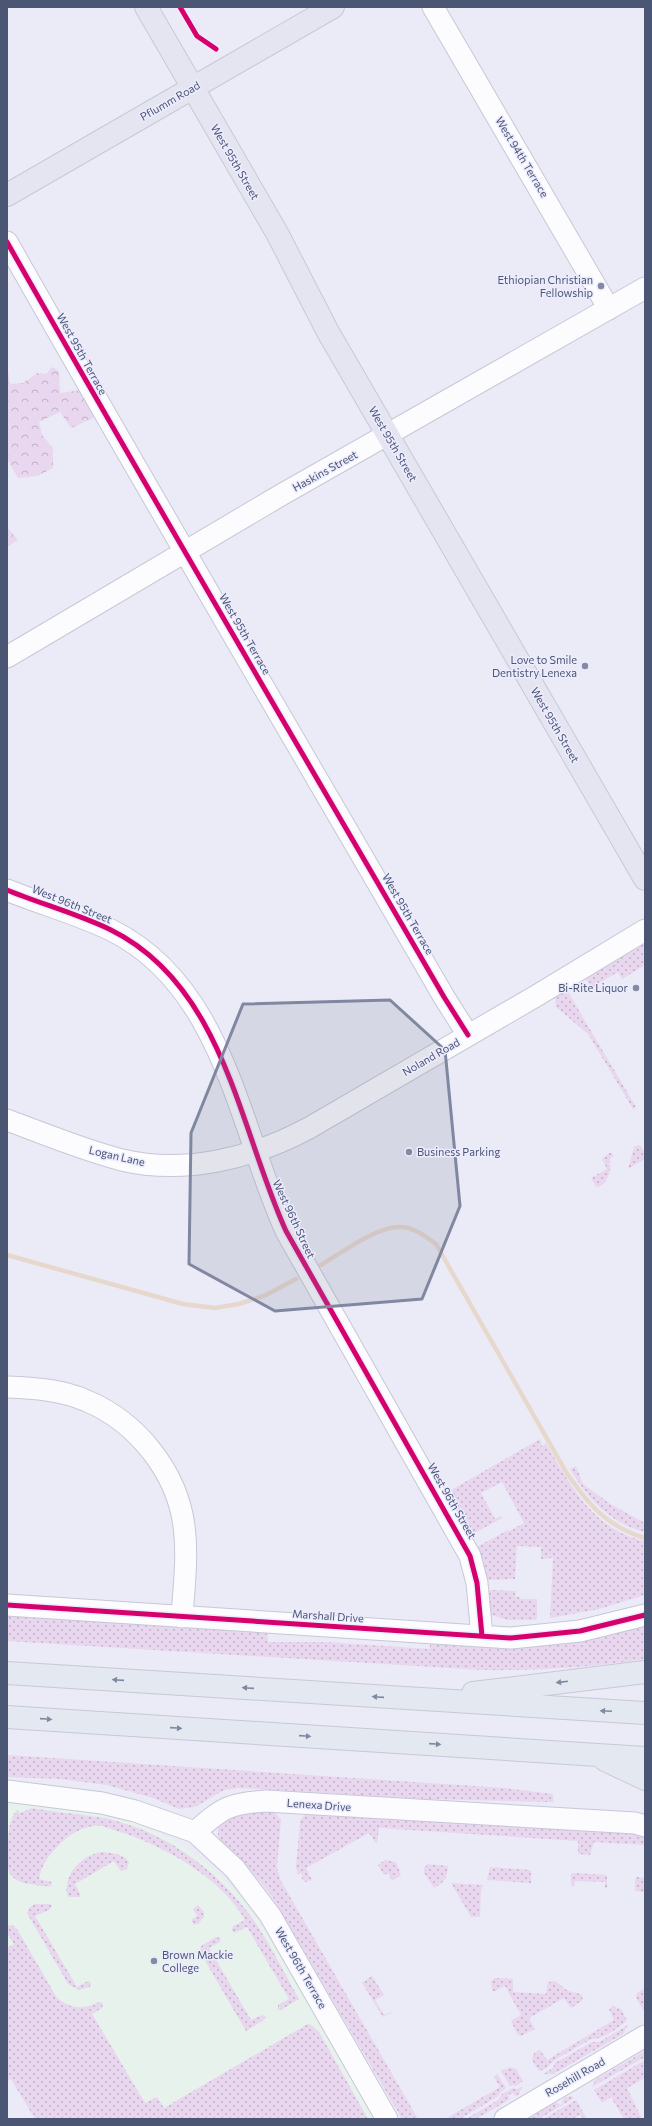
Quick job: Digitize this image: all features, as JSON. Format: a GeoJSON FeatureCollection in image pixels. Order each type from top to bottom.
{"type":"FeatureCollection","features":[{"type":"Feature","properties":{"kind":"highway"},"geometry":{"type":"LineString","coordinates":[[417,1699],[645,1672]]}},
{"type":"Feature","properties":{"kind":"highway"},"geometry":{"type":"LineString","coordinates":[[7,1673],[645,1713]]}},
{"type":"Feature","properties":{"kind":"highway"},"geometry":{"type":"LineString","coordinates":[[7,1716],[645,1758]]}},
{"type":"Feature","properties":{"kind":"highway"},"geometry":{"type":"LineString","coordinates":[[594,1755],[645,1779]]}},
{"type":"Feature","properties":{"kind":"main road","name":"West 95th Street"},"geometry":{"type":"LineString","coordinates":[[146,7],[276,233],[328,332],[645,880]]}},
{"type":"Feature","properties":{"kind":"main road","name":"Pflumm Road"},"geometry":{"type":"LineString","coordinates":[[7,195],[333,7]]}},
{"type":"Feature","properties":{"kind":"street","name":"West 94th Terrace"},"geometry":{"type":"LineString","coordinates":[[433,7],[609,309]]}},
{"type":"Feature","properties":{"kind":"street","name":"West 95th Terrace"},"geometry":{"type":"LineString","coordinates":[[7,242],[116,434],[442,994],[468,1035]]}},
{"type":"Feature","properties":{"kind":"street","name":"Haskins Street"},"geometry":{"type":"LineString","coordinates":[[7,657],[186,553],[281,495],[388,436],[645,288]]}},
{"type":"Feature","properties":{"kind":"street","name":"West 96th Street"},"geometry":{"type":"LineString","coordinates":[[7,890],[112,931],[142,950],[171,976],[196,1008],[216,1045],[274,1204],[298,1254],[465,1545],[470,1556],[477,1583],[482,1636]]}},
{"type":"Feature","properties":{"kind":"street","name":"Noland Road"},"geometry":{"type":"LineString","coordinates":[[254,1152],[280,1143],[302,1132],[645,930]]}},
{"type":"Feature","properties":{"kind":"street","name":"Logan Lane"},"geometry":{"type":"LineString","coordinates":[[7,1120],[90,1151],[139,1163],[166,1165],[202,1164],[254,1152]]}},
{"type":"Feature","properties":{"kind":"street"},"geometry":{"type":"LineString","coordinates":[[7,1387],[44,1390],[87,1401],[114,1415],[151,1449],[168,1475],[177,1496],[184,1525],[186,1556],[182,1617]]}},
{"type":"Feature","properties":{"kind":"street","name":"Marshall Drive"},"geometry":{"type":"LineString","coordinates":[[7,1604],[182,1617],[482,1636],[532,1637],[580,1631],[645,1615]]}},
{"type":"Feature","properties":{"kind":"street"},"geometry":{"type":"LineString","coordinates":[[7,1791],[102,1803],[135,1811],[195,1832]]}},
{"type":"Feature","properties":{"kind":"street","name":"Lenexa Drive"},"geometry":{"type":"LineString","coordinates":[[195,1832],[217,1812],[240,1803],[266,1801],[635,1823],[645,1826]]}},
{"type":"Feature","properties":{"kind":"street","name":"West 96th Terrace"},"geometry":{"type":"LineString","coordinates":[[195,1832],[235,1869],[270,1915],[387,2119]]}},
{"type":"Feature","properties":{"kind":"street","name":"Rosehill Road"},"geometry":{"type":"LineString","coordinates":[[505,2119],[645,2036]]}},
{"type":"Feature","properties":{"kind":"highlighted area"},"geometry":{"type":"Polygon","coordinates":[[[390,1000],[445,1050],[460,1206],[422,1299],[275,1311],[189,1264],[191,1133],[243,1004],[390,1000]]]}},
{"type":"Feature","properties":{"kind":"shaded area"},"geometry":{"type":"Polygon","coordinates":[[[7,1801],[94,1812],[132,1822],[172,1839],[211,1866],[238,1894],[268,1934],[374,2119],[43,2119],[7,2056],[7,1801]]]}},
{"type":"Feature","properties":{"kind":"green space"},"geometry":{"type":"Polygon","coordinates":[[[7,364],[10,384],[23,383],[37,373],[46,374],[52,367],[59,371],[60,393],[81,390],[96,417],[71,428],[60,412],[39,422],[42,435],[53,448],[53,468],[37,476],[18,478],[7,459],[7,364]]]}},
{"type":"Feature","properties":{"kind":"green space"},"geometry":{"type":"Polygon","coordinates":[[[7,527],[18,540],[7,547],[7,527]]]}},
{"type":"Feature","properties":{"kind":"green space"},"geometry":{"type":"Polygon","coordinates":[[[645,944],[645,965],[622,979],[618,972],[594,986],[590,986],[585,977],[636,946],[645,944]]]}},
{"type":"Feature","properties":{"kind":"green space"},"geometry":{"type":"Polygon","coordinates":[[[565,987],[636,1107],[633,1109],[588,1034],[556,1007],[555,995],[565,987]]]}},
{"type":"Feature","properties":{"kind":"green space"},"geometry":{"type":"Polygon","coordinates":[[[638,1145],[641,1146],[645,1154],[645,1159],[628,1169],[634,1147],[638,1145]]]}},
{"type":"Feature","properties":{"kind":"green space"},"geometry":{"type":"Polygon","coordinates":[[[609,1153],[612,1153],[614,1157],[611,1157],[609,1164],[611,1165],[608,1176],[603,1184],[596,1187],[591,1178],[607,1169],[602,1159],[609,1153]]]}},
{"type":"Feature","properties":{"kind":"green space"},"geometry":{"type":"Polygon","coordinates":[[[540,1439],[542,1447],[546,1443],[574,1490],[597,1516],[611,1527],[627,1535],[645,1541],[645,1595],[599,1609],[550,1618],[553,1558],[541,1559],[541,1547],[517,1546],[515,1579],[486,1580],[477,1547],[524,1523],[502,1482],[481,1493],[495,1519],[500,1516],[502,1518],[471,1535],[451,1499],[454,1495],[451,1490],[540,1439]]]}},
{"type":"Feature","properties":{"kind":"green space"},"geometry":{"type":"Polygon","coordinates":[[[576,1466],[583,1484],[610,1504],[645,1523],[645,1532],[621,1523],[592,1500],[570,1469],[576,1466]]]}},
{"type":"Feature","properties":{"kind":"green space"},"geometry":{"type":"Polygon","coordinates":[[[493,1590],[516,1591],[515,1596],[520,1597],[520,1599],[537,1599],[536,1620],[508,1620],[488,1614],[487,1592],[493,1590]]]}},
{"type":"Feature","properties":{"kind":"green space"},"geometry":{"type":"Polygon","coordinates":[[[7,1612],[267,1629],[268,1642],[326,1642],[430,1649],[430,1642],[645,1622],[645,1659],[564,1668],[483,1670],[7,1641],[7,1612]]]}},
{"type":"Feature","properties":{"kind":"green space"},"geometry":{"type":"Polygon","coordinates":[[[7,1755],[504,1788],[553,1794],[553,1802],[428,1799],[240,1788],[224,1790],[195,1807],[179,1809],[153,1798],[107,1785],[60,1779],[7,1777],[7,1755]]]}},
{"type":"Feature","properties":{"kind":"green space"},"geometry":{"type":"Polygon","coordinates":[[[32,1808],[93,1816],[133,1826],[172,1844],[189,1856],[222,1883],[250,1915],[270,1946],[299,1999],[281,2010],[278,2010],[278,2005],[289,1999],[247,1927],[234,1933],[232,1930],[233,1926],[245,1920],[235,1905],[206,1877],[171,1854],[152,1844],[105,1827],[88,1827],[78,1831],[64,1840],[45,1862],[39,1879],[52,1882],[51,1886],[30,1884],[15,1879],[8,1870],[7,1864],[10,1825],[17,1810],[20,1813],[32,1808]]]}},
{"type":"Feature","properties":{"kind":"green space"},"geometry":{"type":"Polygon","coordinates":[[[239,1809],[274,1812],[281,1819],[277,1868],[281,1881],[418,2119],[402,2119],[272,1896],[248,1867],[221,1841],[218,1836],[218,1826],[239,1809]]]}},
{"type":"Feature","properties":{"kind":"green space"},"geometry":{"type":"Polygon","coordinates":[[[305,1814],[616,1831],[645,1836],[645,1845],[594,1842],[590,1855],[578,1854],[578,1841],[379,1828],[377,1843],[369,1833],[306,1868],[312,1880],[305,1882],[301,1878],[303,1877],[301,1873],[298,1874],[296,1868],[300,1821],[305,1814]]]}},
{"type":"Feature","properties":{"kind":"green space"},"geometry":{"type":"Polygon","coordinates":[[[101,1852],[121,1855],[129,1863],[127,1869],[121,1871],[114,1861],[75,1884],[80,1897],[69,1897],[66,1892],[71,1873],[84,1859],[101,1852]]]}},
{"type":"Feature","properties":{"kind":"green space"},"geometry":{"type":"Polygon","coordinates":[[[385,1860],[396,1862],[401,1875],[392,1881],[388,1873],[384,1875],[378,1865],[385,1860]]]}},
{"type":"Feature","properties":{"kind":"green space"},"geometry":{"type":"Polygon","coordinates":[[[428,1864],[448,1866],[445,1879],[441,1884],[434,1888],[424,1873],[424,1868],[428,1864]]]}},
{"type":"Feature","properties":{"kind":"green space"},"geometry":{"type":"Polygon","coordinates":[[[490,1867],[531,1870],[531,1883],[487,1880],[490,1867]]]}},
{"type":"Feature","properties":{"kind":"green space"},"geometry":{"type":"Polygon","coordinates":[[[571,1874],[607,1875],[607,1888],[605,1888],[605,1882],[575,1881],[574,1886],[571,1885],[571,1874]]]}},
{"type":"Feature","properties":{"kind":"green space"},"geometry":{"type":"Polygon","coordinates":[[[635,1878],[645,1878],[645,1892],[635,1891],[635,1878]]]}},
{"type":"Feature","properties":{"kind":"green space"},"geometry":{"type":"Polygon","coordinates":[[[451,1883],[483,1885],[481,1890],[480,1917],[471,1917],[451,1883]]]}},
{"type":"Feature","properties":{"kind":"green space"},"geometry":{"type":"Polygon","coordinates":[[[35,1904],[50,1904],[52,1906],[49,1910],[35,1916],[77,1987],[88,1981],[91,1983],[90,1987],[79,1990],[68,1984],[27,1913],[30,1907],[35,1904]]]}},
{"type":"Feature","properties":{"kind":"green space"},"geometry":{"type":"Polygon","coordinates":[[[198,1905],[204,1912],[204,1917],[198,1924],[192,1925],[194,1924],[191,1920],[197,1916],[193,1909],[198,1905]]]}},
{"type":"Feature","properties":{"kind":"green space"},"geometry":{"type":"Polygon","coordinates":[[[12,1925],[17,1929],[57,1998],[62,2002],[77,2007],[93,2005],[99,2002],[103,2003],[102,2008],[92,2014],[145,2103],[157,2097],[164,2108],[308,2024],[319,2032],[368,2119],[35,2119],[11,2079],[7,2081],[7,1948],[14,1944],[7,1933],[7,1926],[12,1925]]]}},
{"type":"Feature","properties":{"kind":"green space"},"geometry":{"type":"Polygon","coordinates":[[[216,1937],[221,1938],[220,1942],[209,1948],[251,2020],[262,2015],[266,2017],[264,2020],[246,2031],[200,1952],[201,1946],[216,1937]]]}},
{"type":"Feature","properties":{"kind":"green space"},"geometry":{"type":"Polygon","coordinates":[[[372,1976],[384,1995],[375,2000],[384,2015],[393,2012],[383,2017],[362,1983],[372,1976]]]}},
{"type":"Feature","properties":{"kind":"green space"},"geometry":{"type":"Polygon","coordinates":[[[495,1978],[513,1979],[513,1992],[546,1994],[548,1982],[555,1981],[568,1991],[581,1994],[583,2000],[571,2008],[564,1998],[529,2018],[535,2029],[521,2036],[517,2034],[511,2021],[521,2015],[505,1986],[492,1991],[491,1981],[495,1978]]]}},
{"type":"Feature","properties":{"kind":"green space"},"geometry":{"type":"Polygon","coordinates":[[[643,1989],[645,1991],[644,2011],[636,1998],[637,1993],[643,1989]]]}},
{"type":"Feature","properties":{"kind":"green space"},"geometry":{"type":"Polygon","coordinates":[[[613,2006],[621,2009],[627,2020],[624,2023],[605,2036],[591,2039],[555,2060],[545,2069],[539,2071],[532,2060],[534,2053],[540,2050],[547,2060],[614,2020],[609,2009],[613,2006]]]}},
{"type":"Feature","properties":{"kind":"green space"},"geometry":{"type":"Polygon","coordinates":[[[628,2025],[623,2034],[553,2074],[543,2074],[553,2068],[555,2063],[592,2042],[599,2042],[628,2025]]]}},
{"type":"Feature","properties":{"kind":"green space"},"geometry":{"type":"Polygon","coordinates":[[[645,2051],[645,2057],[592,2087],[595,2080],[645,2051]]]}},
{"type":"Feature","properties":{"kind":"green space"},"geometry":{"type":"Polygon","coordinates":[[[645,2060],[645,2078],[627,2088],[642,2119],[624,2119],[611,2097],[602,2103],[594,2090],[645,2060]]]}},
{"type":"Feature","properties":{"kind":"green space"},"geometry":{"type":"Polygon","coordinates":[[[510,2067],[516,2069],[523,2081],[516,2086],[510,2086],[501,2071],[510,2067]]]}},
{"type":"Feature","properties":{"kind":"green space"},"geometry":{"type":"Polygon","coordinates":[[[497,2074],[506,2088],[497,2097],[460,2119],[445,2119],[500,2087],[494,2077],[497,2074]]]}},
{"type":"Feature","properties":{"kind":"green space"},"geometry":{"type":"Polygon","coordinates":[[[523,2086],[518,2095],[515,2096],[513,2093],[508,2095],[510,2098],[507,2101],[476,2119],[466,2119],[498,2100],[502,2094],[513,2088],[517,2089],[523,2086]]]}},
{"type":"Feature","properties":{"kind":"green space"},"geometry":{"type":"Polygon","coordinates":[[[571,2096],[574,2098],[539,2119],[528,2119],[554,2103],[558,2103],[560,2105],[563,2104],[562,2101],[565,2097],[571,2096]]]}},
{"type":"Feature","properties":{"kind":"green space"},"geometry":{"type":"Polygon","coordinates":[[[576,2100],[587,2119],[583,2119],[580,2115],[573,2119],[543,2119],[576,2100]]]}},
{"type":"Feature","properties":{"kind":"waterway"},"geometry":{"type":"LineString","coordinates":[[321,1265],[370,1235],[391,1228],[405,1227],[419,1232],[436,1244],[574,1484],[591,1504],[609,1521],[620,1528],[645,1538]]}},
{"type":"Feature","properties":{"kind":"waterway"},"geometry":{"type":"LineString","coordinates":[[7,1255],[183,1304],[215,1308],[239,1304],[266,1295],[296,1279]]}},
{"type":"Feature","properties":{"kind":"cycle path"},"geometry":{"type":"LineString","coordinates":[[180,7],[197,36],[216,49]]}},
{"type":"Feature","properties":{"kind":"cycle path"},"geometry":{"type":"LineString","coordinates":[[7,242],[224,620],[444,997],[468,1035]]}},
{"type":"Feature","properties":{"kind":"cycle path"},"geometry":{"type":"LineString","coordinates":[[7,890],[98,924],[111,930],[149,955],[179,986],[204,1023],[223,1063],[240,1105],[270,1191],[286,1231],[470,1556],[477,1583],[482,1636]]}},
{"type":"Feature","properties":{"kind":"cycle path"},"geometry":{"type":"LineString","coordinates":[[7,1605],[511,1638],[580,1631],[645,1615]]}},
{"type":"Feature","properties":{"kind":"place","name":"Ethiopian Christian Fellowship"},"geometry":{"type":"Point","coordinates":[601,286]}},
{"type":"Feature","properties":{"kind":"place","name":"Love to Smile Dentistry Lenexa"},"geometry":{"type":"Point","coordinates":[585,666]}},
{"type":"Feature","properties":{"kind":"place","name":"Bi-Rite Liquor"},"geometry":{"type":"Point","coordinates":[636,988]}},
{"type":"Feature","properties":{"kind":"place","name":"Business Parking"},"geometry":{"type":"Point","coordinates":[409,1152]}},
{"type":"Feature","properties":{"kind":"place","name":"Brown Mackie College"},"geometry":{"type":"Point","coordinates":[154,1961]}}]}
